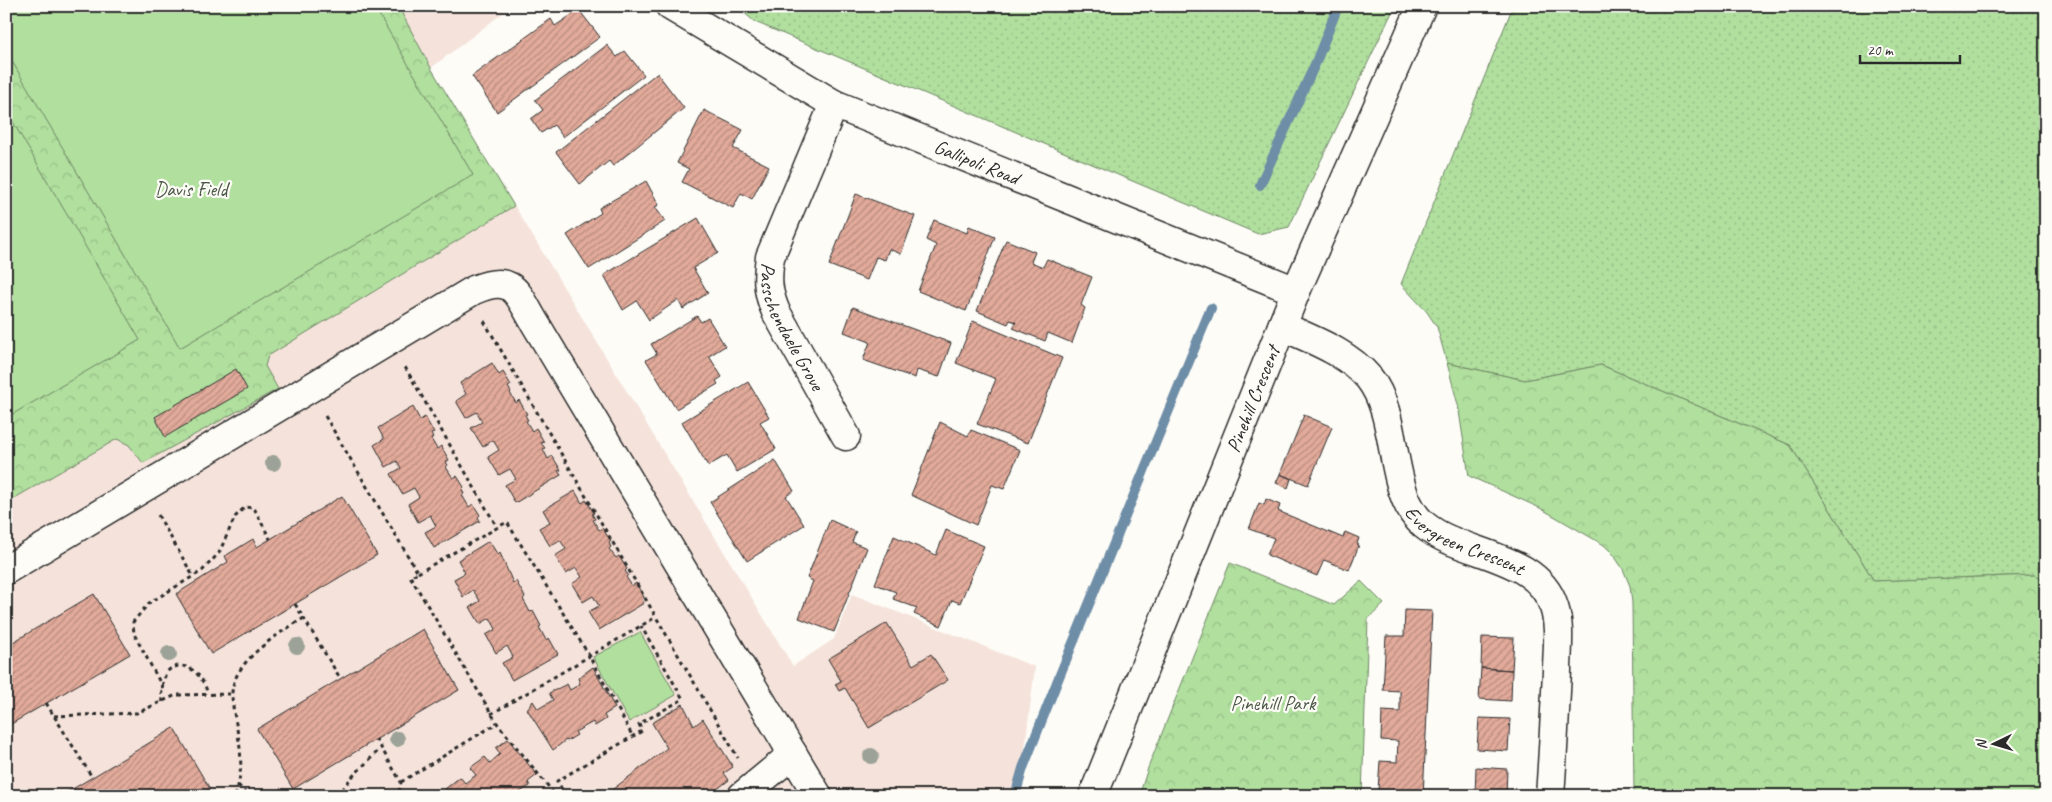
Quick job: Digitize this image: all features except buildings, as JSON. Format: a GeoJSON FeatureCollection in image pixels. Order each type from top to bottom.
{"type":"FeatureCollection","features":[{"type":"Feature","properties":{"kind":"street","name":"Gallipoli Road"},"geometry":{"type":"LineString","coordinates":[[670,6],[834,104],[1296,291]]}},
{"type":"Feature","properties":{"kind":"street","name":"Pinehill Crescent"},"geometry":{"type":"LineString","coordinates":[[1093,796],[1296,291],[1422,6]]}},
{"type":"Feature","properties":{"kind":"street","name":"Passchendaele Grove"},"geometry":{"type":"LineString","coordinates":[[834,104],[770,256],[768,274],[769,294],[776,312],[846,436]]}},
{"type":"Feature","properties":{"kind":"street"},"geometry":{"type":"LineString","coordinates":[[6,570],[474,290],[496,282],[504,283],[512,286],[531,316],[818,796]]}},
{"type":"Feature","properties":{"kind":"street","name":"Evergreen Crescent"},"geometry":{"type":"LineString","coordinates":[[1282,326],[1346,358],[1369,379],[1384,408],[1404,491],[1410,508],[1424,525],[1517,567],[1538,582],[1547,592],[1554,606],[1558,638],[1550,796]]}},
{"type":"Feature","properties":{"kind":"street"},"geometry":{"type":"LineString","coordinates":[[748,791],[793,754]]}},
{"type":"Feature","properties":{"kind":"path"},"geometry":{"type":"LineString","coordinates":[[483,320],[656,617],[748,791]]}},
{"type":"Feature","properties":{"kind":"path"},"geometry":{"type":"LineString","coordinates":[[405,367],[497,527]]}},
{"type":"Feature","properties":{"kind":"path"},"geometry":{"type":"LineString","coordinates":[[324,415],[418,573]]}},
{"type":"Feature","properties":{"kind":"path"},"geometry":{"type":"LineString","coordinates":[[153,506],[193,576]]}},
{"type":"Feature","properties":{"kind":"path"},"geometry":{"type":"LineString","coordinates":[[163,688],[134,634],[133,622],[149,603],[202,571],[219,553],[234,517],[245,507],[254,508],[270,539]]}},
{"type":"Feature","properties":{"kind":"path"},"geometry":{"type":"LineString","coordinates":[[556,796],[497,724],[410,576],[507,522],[590,657],[632,737]]}},
{"type":"Feature","properties":{"kind":"path"},"geometry":{"type":"LineString","coordinates":[[295,604],[340,678]]}},
{"type":"Feature","properties":{"kind":"path"},"geometry":{"type":"LineString","coordinates":[[492,714],[656,617]]}},
{"type":"Feature","properties":{"kind":"path"},"geometry":{"type":"LineString","coordinates":[[235,796],[241,755],[232,694],[238,673],[272,638],[304,618]]}},
{"type":"Feature","properties":{"kind":"path"},"geometry":{"type":"LineString","coordinates":[[566,796],[556,781],[642,731],[639,724],[683,699],[641,626]]}},
{"type":"Feature","properties":{"kind":"path"},"geometry":{"type":"LineString","coordinates":[[162,702],[163,688],[168,671],[174,667],[183,666],[191,669],[200,677],[208,694]]}},
{"type":"Feature","properties":{"kind":"path"},"geometry":{"type":"LineString","coordinates":[[54,716],[137,713],[176,695],[232,694]]}},
{"type":"Feature","properties":{"kind":"path"},"geometry":{"type":"LineString","coordinates":[[46,703],[92,777]]}},
{"type":"Feature","properties":{"kind":"path"},"geometry":{"type":"LineString","coordinates":[[401,782],[497,724]]}},
{"type":"Feature","properties":{"kind":"path"},"geometry":{"type":"LineString","coordinates":[[376,739],[401,782],[398,795]]}},
{"type":"Feature","properties":{"kind":"path"},"geometry":{"type":"LineString","coordinates":[[338,796],[352,777],[381,748]]}},
{"type":"Feature","properties":{"kind":"path"},"geometry":{"type":"LineString","coordinates":[[238,785],[249,796]]}},
{"type":"Feature","properties":{"kind":"shaded area"},"geometry":{"type":"Polygon","coordinates":[[[6,6],[512,6],[431,68],[793,666],[834,639],[852,594],[1035,667],[1019,796],[6,796],[6,6]]]}},
{"type":"Feature","properties":{"kind":"green space","name":"Davis Field"},"geometry":{"type":"Polygon","coordinates":[[[6,6],[398,6],[431,68],[514,206],[268,356],[265,366],[278,389],[143,463],[129,445],[117,439],[6,503],[6,6]]]}},
{"type":"Feature","properties":{"kind":"green space"},"geometry":{"type":"Polygon","coordinates":[[[6,6],[374,6],[473,175],[180,348],[6,51],[6,6]]]}},
{"type":"Feature","properties":{"kind":"green space"},"geometry":{"type":"Polygon","coordinates":[[[736,6],[1395,6],[1289,227],[1258,234],[755,22],[736,6]]]}},
{"type":"Feature","properties":{"kind":"green space"},"geometry":{"type":"Polygon","coordinates":[[[1513,6],[2046,6],[2046,580],[2034,575],[1874,581],[1790,445],[1601,365],[1525,380],[1447,363],[1437,327],[1427,312],[1401,284],[1513,6]]]}},
{"type":"Feature","properties":{"kind":"green space"},"geometry":{"type":"Polygon","coordinates":[[[6,110],[140,340],[6,418],[6,110]]]}},
{"type":"Feature","properties":{"kind":"green space"},"geometry":{"type":"Polygon","coordinates":[[[1447,363],[1525,380],[1601,365],[1790,445],[1874,581],[2034,575],[2046,580],[2046,796],[1634,796],[1632,603],[1630,586],[1623,569],[1604,545],[1540,508],[1469,476],[1458,405],[1447,363]]]}},
{"type":"Feature","properties":{"kind":"green space","name":"Pinehill Park"},"geometry":{"type":"Polygon","coordinates":[[[1230,563],[1334,605],[1361,581],[1384,604],[1368,619],[1362,796],[1139,796],[1148,768],[1230,563]]]}},
{"type":"Feature","properties":{"kind":"green space"},"geometry":{"type":"Polygon","coordinates":[[[640,632],[676,695],[629,722],[593,657],[640,632]]]}},
{"type":"Feature","properties":{"kind":"waterway"},"geometry":{"type":"LineString","coordinates":[[1260,185],[1316,62],[1338,6]]}},
{"type":"Feature","properties":{"kind":"waterway"},"geometry":{"type":"LineString","coordinates":[[1015,796],[1023,768],[1059,677],[1211,308]]}}]}
